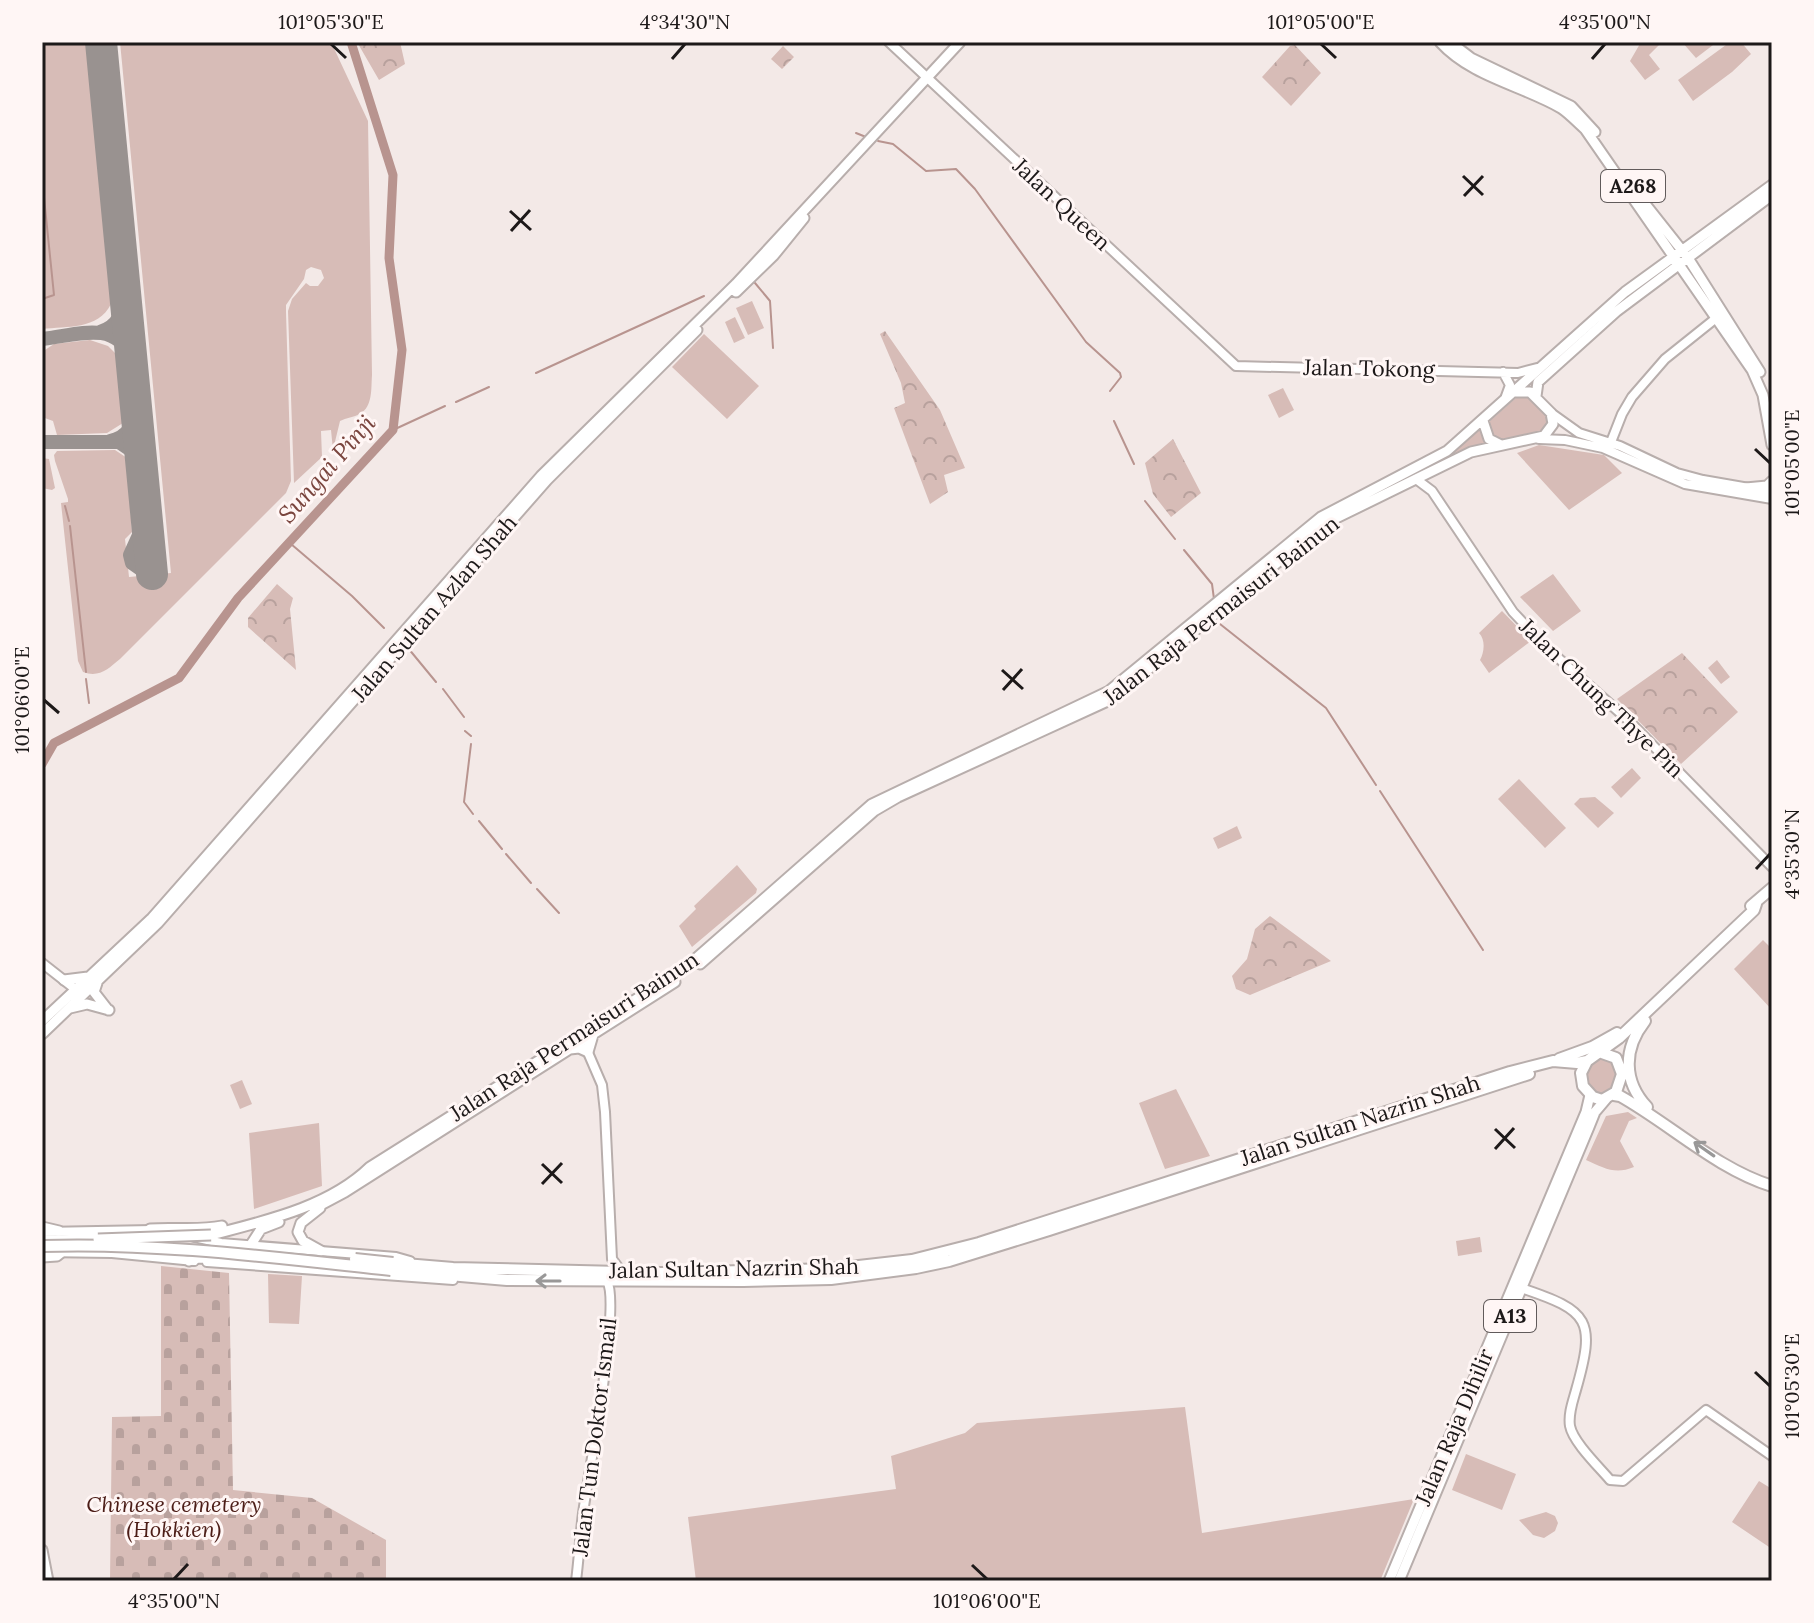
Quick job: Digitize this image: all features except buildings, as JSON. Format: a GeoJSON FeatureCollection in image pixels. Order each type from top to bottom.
{"type":"FeatureCollection","features":[{"type":"Feature","properties":{"kind":"highway"},"geometry":{"type":"LineString","coordinates":[[1772,888],[1746,919],[1602,1053],[1587,1061],[1581,1073],[1583,1086],[1590,1095],[1600,1100],[1620,1096],[1657,1117],[1736,1171],[1746,1171],[1772,1183]]}},
{"type":"Feature","properties":{"kind":"highway"},"geometry":{"type":"LineString","coordinates":[[1553,1061],[1615,1035],[1680,980]]}},
{"type":"Feature","properties":{"kind":"highway"},"geometry":{"type":"LineString","coordinates":[[1657,1117],[1633,1088],[1629,1075],[1629,1055],[1638,1031],[1680,980]]}},
{"type":"Feature","properties":{"kind":"highway"},"geometry":{"type":"LineString","coordinates":[[1602,1053],[1613,1056],[1621,1067],[1621,1081],[1610,1097]]}},
{"type":"Feature","properties":{"kind":"highway","name":"Jalan Sultan Nazrin Shah"},"geometry":{"type":"LineString","coordinates":[[621,1276],[832,1269],[912,1260],[979,1243],[1449,1091],[1553,1061],[1587,1061]]}},
{"type":"Feature","properties":{"kind":"highway","name":"Jalan Sultan Nazrin Shah"},"geometry":{"type":"LineString","coordinates":[[42,1243],[98,1239],[392,1266],[490,1279],[621,1276],[814,1280],[916,1268],[992,1248],[1554,1067],[1581,1073]]}},
{"type":"Feature","properties":{"kind":"highway"},"geometry":{"type":"LineString","coordinates":[[1271,1148],[1282,1155]]}},
{"type":"Feature","properties":{"kind":"highway"},"geometry":{"type":"LineString","coordinates":[[1220,1165],[1225,1170],[1254,1160],[1264,1160]]}},
{"type":"Feature","properties":{"kind":"highway","name":"Jalan Sultan Nazrin Shah"},"geometry":{"type":"LineString","coordinates":[[42,1243],[392,1266],[427,1265],[605,1276]]}},
{"type":"Feature","properties":{"kind":"main road","name":"Jalan Sultan Azlan Shah"},"geometry":{"type":"LineString","coordinates":[[42,1021],[61,1007],[152,918],[541,476],[736,284],[960,42]]}},
{"type":"Feature","properties":{"kind":"main road","name":"A268"},"geometry":{"type":"LineString","coordinates":[[1440,42],[1467,65],[1566,112],[1597,144],[1682,257],[1763,378],[1772,414]]}},
{"type":"Feature","properties":{"kind":"main road","name":"A268"},"geometry":{"type":"LineString","coordinates":[[1450,42],[1471,58],[1571,106],[1595,131],[1672,244]]}},
{"type":"Feature","properties":{"kind":"main road","name":"Jalan Sultan Azlan Shah"},"geometry":{"type":"LineString","coordinates":[[76,992],[101,976],[158,923],[547,480],[774,255],[827,185]]}},
{"type":"Feature","properties":{"kind":"main road"},"geometry":{"type":"LineString","coordinates":[[1536,396],[1538,382],[1617,311],[1772,185]]}},
{"type":"Feature","properties":{"kind":"main road"},"geometry":{"type":"LineString","coordinates":[[1667,268],[1672,244],[1695,247],[1772,195]]}},
{"type":"Feature","properties":{"kind":"main road"},"geometry":{"type":"LineString","coordinates":[[736,284],[767,257],[774,255],[775,248],[794,221]]}},
{"type":"Feature","properties":{"kind":"main road"},"geometry":{"type":"LineString","coordinates":[[1514,392],[1524,391],[1536,396],[1551,413],[1551,428],[1544,436],[1535,439],[1499,444],[1489,439],[1483,421],[1514,392],[1625,292],[1667,268],[1692,272],[1695,247]]}},
{"type":"Feature","properties":{"kind":"main road","name":"A268"},"geometry":{"type":"LineString","coordinates":[[1720,314],[1758,381],[1772,445]]}},
{"type":"Feature","properties":{"kind":"main road","name":"Jalan Raja Permaisuri Bainun"},"geometry":{"type":"LineString","coordinates":[[189,1261],[199,1258],[237,1261],[245,1257],[261,1229],[329,1202],[684,969],[878,801],[1109,691],[1321,517],[1436,459],[1483,421]]}},
{"type":"Feature","properties":{"kind":"main road","name":"Jalan Raja Permaisuri Bainun"},"geometry":{"type":"LineString","coordinates":[[98,1239],[211,1235],[296,1210],[342,1187],[688,973],[874,811],[1112,699],[1324,524],[1471,452],[1499,444]]}},
{"type":"Feature","properties":{"kind":"main road"},"geometry":{"type":"LineString","coordinates":[[1746,488],[1764,486],[1772,481]]}},
{"type":"Feature","properties":{"kind":"main road"},"geometry":{"type":"LineString","coordinates":[[337,707],[344,704],[386,662]]}},
{"type":"Feature","properties":{"kind":"main road"},"geometry":{"type":"LineString","coordinates":[[770,892],[777,893],[793,883]]}},
{"type":"Feature","properties":{"kind":"main road"},"geometry":{"type":"LineString","coordinates":[[89,977],[63,981],[61,1007],[87,1004],[109,1010],[94,992],[101,976]]}},
{"type":"Feature","properties":{"kind":"main road","name":"Jalan Sultan Azlan Shah"},"geometry":{"type":"LineString","coordinates":[[42,1034],[61,1007]]}},
{"type":"Feature","properties":{"kind":"main road"},"geometry":{"type":"LineString","coordinates":[[569,1045],[588,1052],[592,1030]]}},
{"type":"Feature","properties":{"kind":"main road","name":"Jalan Raja Dihilir"},"geometry":{"type":"LineString","coordinates":[[1389,1581],[1586,1112],[1590,1095]]}},
{"type":"Feature","properties":{"kind":"main road","name":"Jalan Raja Dihilir"},"geometry":{"type":"LineString","coordinates":[[1399,1581],[1595,1112],[1610,1097]]}},
{"type":"Feature","properties":{"kind":"main road"},"geometry":{"type":"LineString","coordinates":[[150,1229],[203,1230],[236,1223],[312,1197],[370,1167]]}},
{"type":"Feature","properties":{"kind":"main road"},"geometry":{"type":"LineString","coordinates":[[321,1251],[303,1241],[298,1230],[303,1220],[329,1202]]}},
{"type":"Feature","properties":{"kind":"main road"},"geometry":{"type":"LineString","coordinates":[[57,1231],[42,1243],[57,1256],[62,1252]]}},
{"type":"Feature","properties":{"kind":"main road"},"geometry":{"type":"LineString","coordinates":[[1398,1562],[1415,1532],[1422,1527]]}},
{"type":"Feature","properties":{"kind":"main road"},"geometry":{"type":"LineString","coordinates":[[42,1550],[48,1581]]}},
{"type":"Feature","properties":{"kind":"street","name":"Jalan Queen"},"geometry":{"type":"LineString","coordinates":[[889,42],[1236,366]]}},
{"type":"Feature","properties":{"kind":"street"},"geometry":{"type":"LineString","coordinates":[[1611,442],[1632,397],[1665,359],[1720,314]]}},
{"type":"Feature","properties":{"kind":"street","name":"Jalan Tokong"},"geometry":{"type":"LineString","coordinates":[[1236,366],[1503,372],[1530,371],[1542,367]]}},
{"type":"Feature","properties":{"kind":"street"},"geometry":{"type":"LineString","coordinates":[[1503,372],[1510,385],[1504,402]]}},
{"type":"Feature","properties":{"kind":"street"},"geometry":{"type":"LineString","coordinates":[[1551,413],[1579,433],[1611,442],[1677,473],[1772,492]]}},
{"type":"Feature","properties":{"kind":"street"},"geometry":{"type":"LineString","coordinates":[[1535,439],[1565,440],[1603,448],[1685,484],[1772,499]]}},
{"type":"Feature","properties":{"kind":"street","name":"Jalan Chung Thye Pin"},"geometry":{"type":"LineString","coordinates":[[1441,466],[1434,474],[1433,484],[1447,506],[1449,516]]}},
{"type":"Feature","properties":{"kind":"street","name":"Jalan Chung Thye Pin"},"geometry":{"type":"LineString","coordinates":[[1416,479],[1432,491],[1513,612],[1548,649],[1627,719],[1772,867]]}},
{"type":"Feature","properties":{"kind":"street"},"geometry":{"type":"LineString","coordinates":[[42,966],[76,992]]}},
{"type":"Feature","properties":{"kind":"street"},"geometry":{"type":"LineString","coordinates":[[582,1040],[602,1085],[605,1112],[612,1259],[605,1276]]}},
{"type":"Feature","properties":{"kind":"street"},"geometry":{"type":"LineString","coordinates":[[57,1231],[150,1229],[208,1241],[396,1257],[427,1265]]}},
{"type":"Feature","properties":{"kind":"street"},"geometry":{"type":"LineString","coordinates":[[42,1243],[76,1252]]}},
{"type":"Feature","properties":{"kind":"street"},"geometry":{"type":"LineString","coordinates":[[62,1252],[347,1274],[459,1281],[490,1279]]}},
{"type":"Feature","properties":{"kind":"street"},"geometry":{"type":"LineString","coordinates":[[612,1259],[621,1276]]}},
{"type":"Feature","properties":{"kind":"street","name":"Jalan Tun Doktor Ismail"},"geometry":{"type":"LineString","coordinates":[[605,1276],[611,1294]]}},
{"type":"Feature","properties":{"kind":"street","name":"Jalan Tun Doktor Ismail"},"geometry":{"type":"LineString","coordinates":[[576,1581],[611,1294],[621,1276]]}},
{"type":"Feature","properties":{"kind":"street"},"geometry":{"type":"LineString","coordinates":[[1521,1288],[1567,1306],[1583,1323],[1587,1338],[1585,1359],[1569,1422],[1574,1436],[1610,1480],[1623,1481],[1706,1410],[1772,1456]]}},
{"type":"Feature","properties":{"kind":"green space"},"geometry":{"type":"Polygon","coordinates":[[[42,42],[86,42],[111,304],[90,323],[42,329],[42,42]]]}},
{"type":"Feature","properties":{"kind":"green space"},"geometry":{"type":"Polygon","coordinates":[[[120,42],[331,42],[368,121],[372,375],[370,397],[364,411],[340,421],[333,450],[331,430],[321,431],[322,457],[294,483],[288,311],[292,299],[306,283],[318,286],[324,278],[321,270],[311,267],[306,270],[304,279],[286,305],[291,481],[286,493],[120,659],[94,674],[83,672],[78,661],[61,503],[68,502],[68,499],[55,461],[57,451],[115,450],[127,458],[132,532],[125,539],[129,577],[171,573],[120,42]]]}},
{"type":"Feature","properties":{"kind":"green space"},"geometry":{"type":"Polygon","coordinates":[[[357,42],[400,42],[405,64],[379,80],[357,42]]]}},
{"type":"Feature","properties":{"kind":"green space"},"geometry":{"type":"Polygon","coordinates":[[[1641,42],[1662,42],[1649,55],[1660,69],[1645,80],[1630,61],[1641,42]]]}},
{"type":"Feature","properties":{"kind":"green space"},"geometry":{"type":"Polygon","coordinates":[[[1682,42],[1717,42],[1696,58],[1682,42]]]}},
{"type":"Feature","properties":{"kind":"green space"},"geometry":{"type":"Polygon","coordinates":[[[1730,42],[1741,42],[1751,54],[1693,101],[1678,80],[1730,42]]]}},
{"type":"Feature","properties":{"kind":"green space"},"geometry":{"type":"Polygon","coordinates":[[[1295,45],[1321,73],[1291,106],[1262,77],[1290,46],[1295,45]]]}},
{"type":"Feature","properties":{"kind":"green space"},"geometry":{"type":"Polygon","coordinates":[[[783,46],[794,57],[782,69],[771,59],[783,46]]]}},
{"type":"Feature","properties":{"kind":"green space"},"geometry":{"type":"Polygon","coordinates":[[[752,301],[764,328],[748,335],[736,308],[752,301]]]}},
{"type":"Feature","properties":{"kind":"green space"},"geometry":{"type":"Polygon","coordinates":[[[735,317],[745,338],[734,343],[725,322],[735,317]]]}},
{"type":"Feature","properties":{"kind":"green space"},"geometry":{"type":"Polygon","coordinates":[[[885,331],[940,410],[965,468],[944,475],[948,492],[930,504],[894,408],[905,403],[901,383],[880,334],[885,331]]]}},
{"type":"Feature","properties":{"kind":"green space"},"geometry":{"type":"Polygon","coordinates":[[[704,334],[759,386],[727,419],[672,367],[704,334]]]}},
{"type":"Feature","properties":{"kind":"green space"},"geometry":{"type":"Polygon","coordinates":[[[90,340],[108,346],[116,354],[123,423],[107,433],[57,435],[53,421],[42,417],[42,352],[54,344],[90,340]]]}},
{"type":"Feature","properties":{"kind":"green space"},"geometry":{"type":"Polygon","coordinates":[[[1283,388],[1294,410],[1279,418],[1268,395],[1283,388]]]}},
{"type":"Feature","properties":{"kind":"green space"},"geometry":{"type":"Polygon","coordinates":[[[1525,394],[1532,397],[1548,415],[1548,425],[1540,434],[1493,438],[1488,426],[1490,421],[1518,396],[1525,394]]]}},
{"type":"Feature","properties":{"kind":"green space"},"geometry":{"type":"Polygon","coordinates":[[[1481,427],[1489,443],[1430,467],[1451,454],[1481,427]]]}},
{"type":"Feature","properties":{"kind":"green space"},"geometry":{"type":"Polygon","coordinates":[[[1173,439],[1201,493],[1171,517],[1153,494],[1145,463],[1173,439]]]}},
{"type":"Feature","properties":{"kind":"green space"},"geometry":{"type":"Polygon","coordinates":[[[1539,445],[1604,455],[1622,473],[1569,510],[1517,453],[1539,445]]]}},
{"type":"Feature","properties":{"kind":"green space"},"geometry":{"type":"Polygon","coordinates":[[[42,458],[49,459],[55,488],[52,490],[42,488],[42,458]]]}},
{"type":"Feature","properties":{"kind":"green space"},"geometry":{"type":"Polygon","coordinates":[[[1553,574],[1581,611],[1553,631],[1520,597],[1553,574]]]}},
{"type":"Feature","properties":{"kind":"green space"},"geometry":{"type":"Polygon","coordinates":[[[277,584],[293,598],[290,609],[296,670],[248,627],[248,618],[277,584]]]}},
{"type":"Feature","properties":{"kind":"green space"},"geometry":{"type":"Polygon","coordinates":[[[1502,611],[1531,641],[1489,673],[1480,660],[1484,646],[1479,633],[1502,611]]]}},
{"type":"Feature","properties":{"kind":"green space"},"geometry":{"type":"Polygon","coordinates":[[[1682,653],[1738,712],[1681,764],[1617,699],[1682,653]]]}},
{"type":"Feature","properties":{"kind":"green space"},"geometry":{"type":"Polygon","coordinates":[[[1717,660],[1730,677],[1721,684],[1708,668],[1717,660]]]}},
{"type":"Feature","properties":{"kind":"green space"},"geometry":{"type":"Polygon","coordinates":[[[1632,768],[1641,778],[1621,798],[1611,787],[1632,768]]]}},
{"type":"Feature","properties":{"kind":"green space"},"geometry":{"type":"Polygon","coordinates":[[[1519,779],[1566,828],[1545,848],[1498,799],[1519,779]]]}},
{"type":"Feature","properties":{"kind":"green space"},"geometry":{"type":"Polygon","coordinates":[[[1595,797],[1614,813],[1598,828],[1574,804],[1580,798],[1595,797]]]}},
{"type":"Feature","properties":{"kind":"green space"},"geometry":{"type":"Polygon","coordinates":[[[1237,826],[1242,838],[1218,849],[1213,838],[1237,826]]]}},
{"type":"Feature","properties":{"kind":"green space"},"geometry":{"type":"Polygon","coordinates":[[[737,865],[757,889],[756,893],[692,947],[679,926],[696,909],[694,906],[737,865]]]}},
{"type":"Feature","properties":{"kind":"green space"},"geometry":{"type":"Polygon","coordinates":[[[1270,916],[1331,961],[1250,995],[1236,989],[1232,976],[1247,959],[1255,929],[1270,916]]]}},
{"type":"Feature","properties":{"kind":"green space"},"geometry":{"type":"Polygon","coordinates":[[[1763,940],[1772,949],[1772,1010],[1734,969],[1763,940]]]}},
{"type":"Feature","properties":{"kind":"green space"},"geometry":{"type":"Polygon","coordinates":[[[1597,1057],[1611,1057],[1619,1070],[1615,1090],[1601,1095],[1589,1087],[1587,1078],[1589,1067],[1597,1057]]]}},
{"type":"Feature","properties":{"kind":"green space"},"geometry":{"type":"Polygon","coordinates":[[[242,1080],[252,1104],[240,1109],[230,1085],[242,1080]]]}},
{"type":"Feature","properties":{"kind":"green space"},"geometry":{"type":"Polygon","coordinates":[[[1176,1089],[1210,1156],[1165,1169],[1139,1103],[1176,1089]]]}},
{"type":"Feature","properties":{"kind":"green space"},"geometry":{"type":"Polygon","coordinates":[[[1628,1112],[1637,1118],[1629,1121],[1620,1141],[1634,1167],[1615,1170],[1586,1160],[1606,1116],[1628,1112]]]}},
{"type":"Feature","properties":{"kind":"green space"},"geometry":{"type":"Polygon","coordinates":[[[319,1123],[322,1186],[254,1209],[249,1133],[319,1123]]]}},
{"type":"Feature","properties":{"kind":"green space"},"geometry":{"type":"Polygon","coordinates":[[[1480,1237],[1482,1252],[1458,1256],[1456,1241],[1480,1237]]]}},
{"type":"Feature","properties":{"kind":"green space","name":"Chinese cemetery (Hokkien)"},"geometry":{"type":"Polygon","coordinates":[[[161,1266],[229,1273],[233,1490],[312,1498],[386,1540],[386,1581],[110,1581],[112,1417],[161,1416],[161,1266]]]}},
{"type":"Feature","properties":{"kind":"green space"},"geometry":{"type":"Polygon","coordinates":[[[268,1274],[302,1276],[299,1324],[269,1323],[268,1274]]]}},
{"type":"Feature","properties":{"kind":"green space"},"geometry":{"type":"Polygon","coordinates":[[[1185,1407],[1202,1533],[1414,1499],[1380,1581],[696,1581],[688,1517],[896,1489],[891,1456],[965,1433],[977,1423],[1185,1407]]]}},
{"type":"Feature","properties":{"kind":"green space"},"geometry":{"type":"Polygon","coordinates":[[[1466,1454],[1516,1474],[1502,1510],[1452,1490],[1466,1454]]]}},
{"type":"Feature","properties":{"kind":"green space"},"geometry":{"type":"Polygon","coordinates":[[[1759,1481],[1772,1489],[1772,1549],[1732,1522],[1759,1481]]]}},
{"type":"Feature","properties":{"kind":"green space"},"geometry":{"type":"Polygon","coordinates":[[[1546,1512],[1555,1516],[1558,1523],[1555,1531],[1544,1538],[1533,1535],[1519,1520],[1546,1512]]]}},
{"type":"Feature","properties":{"kind":"waterway","name":"Sungai Pinji"},"geometry":{"type":"LineString","coordinates":[[42,764],[54,743],[179,678],[238,598],[393,430],[402,350],[389,258],[393,175],[351,42]]}},
{"type":"Feature","properties":{"kind":"waterway"},"geometry":{"type":"LineString","coordinates":[[856,133],[866,137]]}},
{"type":"Feature","properties":{"kind":"waterway"},"geometry":{"type":"LineString","coordinates":[[878,141],[893,144],[926,171],[956,169],[975,189],[1086,342],[1120,373],[1121,377],[1110,391]]}},
{"type":"Feature","properties":{"kind":"waterway"},"geometry":{"type":"LineString","coordinates":[[42,178],[54,295],[42,299]]}},
{"type":"Feature","properties":{"kind":"waterway"},"geometry":{"type":"LineString","coordinates":[[755,283],[770,301],[773,348]]}},
{"type":"Feature","properties":{"kind":"waterway"},"geometry":{"type":"LineString","coordinates":[[536,373],[704,296]]}},
{"type":"Feature","properties":{"kind":"waterway"},"geometry":{"type":"LineString","coordinates":[[456,402],[489,387]]}},
{"type":"Feature","properties":{"kind":"waterway"},"geometry":{"type":"LineString","coordinates":[[393,430],[445,406]]}},
{"type":"Feature","properties":{"kind":"waterway"},"geometry":{"type":"LineString","coordinates":[[1114,421],[1134,464]]}},
{"type":"Feature","properties":{"kind":"waterway"},"geometry":{"type":"LineString","coordinates":[[1145,501],[1175,539]]}},
{"type":"Feature","properties":{"kind":"waterway"},"geometry":{"type":"LineString","coordinates":[[65,506],[69,521]]}},
{"type":"Feature","properties":{"kind":"waterway"},"geometry":{"type":"LineString","coordinates":[[70,526],[86,672]]}},
{"type":"Feature","properties":{"kind":"waterway"},"geometry":{"type":"LineString","coordinates":[[291,544],[384,628]]}},
{"type":"Feature","properties":{"kind":"waterway"},"geometry":{"type":"LineString","coordinates":[[1184,550],[1212,584],[1214,599]]}},
{"type":"Feature","properties":{"kind":"waterway"},"geometry":{"type":"LineString","coordinates":[[1217,618],[1220,624],[1326,708],[1376,785]]}},
{"type":"Feature","properties":{"kind":"waterway"},"geometry":{"type":"LineString","coordinates":[[408,648],[436,682]]}},
{"type":"Feature","properties":{"kind":"waterway"},"geometry":{"type":"LineString","coordinates":[[86,679],[89,703]]}},
{"type":"Feature","properties":{"kind":"waterway"},"geometry":{"type":"LineString","coordinates":[[443,689],[464,717]]}},
{"type":"Feature","properties":{"kind":"waterway"},"geometry":{"type":"LineString","coordinates":[[465,731],[471,736]]}},
{"type":"Feature","properties":{"kind":"waterway"},"geometry":{"type":"LineString","coordinates":[[471,744],[464,802],[473,814]]}},
{"type":"Feature","properties":{"kind":"waterway"},"geometry":{"type":"LineString","coordinates":[[1380,791],[1483,950]]}},
{"type":"Feature","properties":{"kind":"waterway"},"geometry":{"type":"LineString","coordinates":[[479,821],[502,849]]}},
{"type":"Feature","properties":{"kind":"waterway"},"geometry":{"type":"LineString","coordinates":[[506,854],[531,883]]}},
{"type":"Feature","properties":{"kind":"waterway"},"geometry":{"type":"LineString","coordinates":[[537,889],[559,913]]}},
{"type":"Feature","properties":{"kind":"taxiway"},"geometry":{"type":"LineString","coordinates":[[100,332],[116,322],[125,293]]}},
{"type":"Feature","properties":{"kind":"taxiway"},"geometry":{"type":"LineString","coordinates":[[42,339],[92,332],[104,334],[114,337],[131,356]]}},
{"type":"Feature","properties":{"kind":"taxiway"},"geometry":{"type":"LineString","coordinates":[[110,441],[129,429],[136,406]]}},
{"type":"Feature","properties":{"kind":"taxiway"},"geometry":{"type":"LineString","coordinates":[[42,442],[119,442],[135,453],[141,467]]}},
{"type":"Feature","properties":{"kind":"taxiway"},"geometry":{"type":"LineString","coordinates":[[146,508],[159,558],[153,568],[142,570],[132,563],[130,555],[146,508]]}},
{"type":"Feature","properties":{"kind":"runway"},"geometry":{"type":"LineString","coordinates":[[101,42],[152,574]]}}]}
